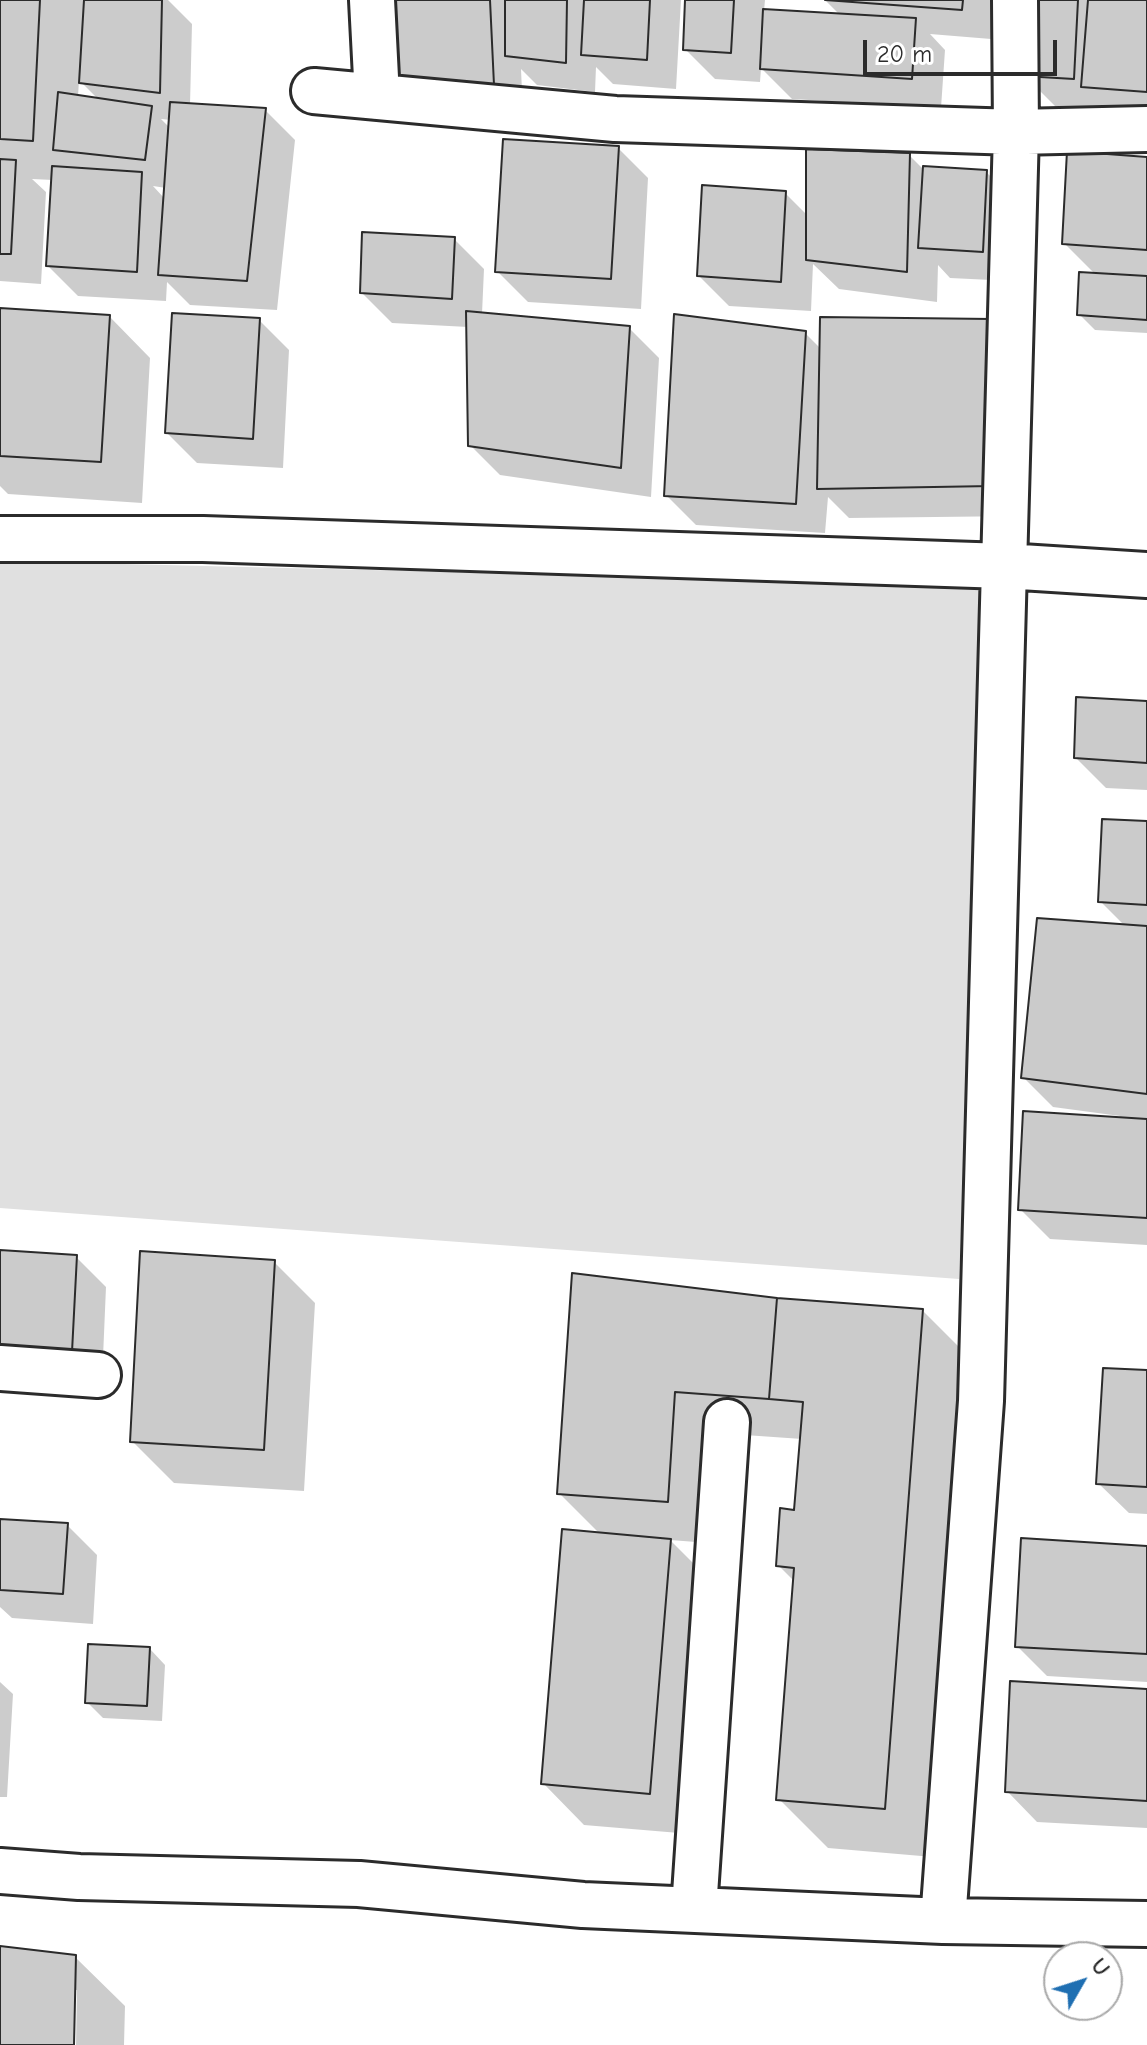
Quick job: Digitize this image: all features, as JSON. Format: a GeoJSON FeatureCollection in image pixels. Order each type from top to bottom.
{"type":"FeatureCollection","features":[{"type":"Feature","properties":{"kind":"street"},"geometry":{"type":"LineString","coordinates":[[372,0],[377,97]]}},
{"type":"Feature","properties":{"kind":"street"},"geometry":{"type":"LineString","coordinates":[[943,1921],[981,1401],[1016,132],[1015,0]]}},
{"type":"Feature","properties":{"kind":"street"},"geometry":{"type":"LineString","coordinates":[[314,91],[615,119],[1016,132],[1147,129]]}},
{"type":"Feature","properties":{"kind":"street"},"geometry":{"type":"LineString","coordinates":[[0,539],[219,540],[1005,566],[1147,575]]}},
{"type":"Feature","properties":{"kind":"street"},"geometry":{"type":"LineString","coordinates":[[0,1368],[98,1375]]}},
{"type":"Feature","properties":{"kind":"street"},"geometry":{"type":"LineString","coordinates":[[694,1909],[727,1422]]}},
{"type":"Feature","properties":{"kind":"street"},"geometry":{"type":"LineString","coordinates":[[0,1871],[79,1877],[359,1884],[583,1905],[943,1921],[1147,1924]]}},
{"type":"Feature","properties":{"kind":"shaded area"},"geometry":{"type":"Polygon","coordinates":[[[0,561],[987,585],[959,1279],[0,1208],[0,561]]]}},
{"type":"Feature","properties":{"kind":"building"},"geometry":{"type":"Polygon","coordinates":[[[0,0],[40,0],[33,141],[0,139],[0,0]]]}},
{"type":"Feature","properties":{"kind":"building"},"geometry":{"type":"Polygon","coordinates":[[[84,0],[162,0],[160,93],[79,83],[84,0]]]}},
{"type":"Feature","properties":{"kind":"building"},"geometry":{"type":"Polygon","coordinates":[[[393,0],[490,0],[494,85],[398,79],[393,0]]]}},
{"type":"Feature","properties":{"kind":"building"},"geometry":{"type":"Polygon","coordinates":[[[505,0],[567,0],[566,63],[505,56],[505,0]]]}},
{"type":"Feature","properties":{"kind":"building"},"geometry":{"type":"Polygon","coordinates":[[[584,0],[650,0],[647,60],[581,55],[584,0]]]}},
{"type":"Feature","properties":{"kind":"building"},"geometry":{"type":"Polygon","coordinates":[[[685,0],[734,0],[731,53],[683,50],[685,0]]]}},
{"type":"Feature","properties":{"kind":"building"},"geometry":{"type":"Polygon","coordinates":[[[825,0],[963,0],[962,10],[825,0]]]}},
{"type":"Feature","properties":{"kind":"building"},"geometry":{"type":"Polygon","coordinates":[[[1026,0],[1078,0],[1074,79],[1023,76],[1026,0]]]}},
{"type":"Feature","properties":{"kind":"building"},"geometry":{"type":"Polygon","coordinates":[[[1088,0],[1147,0],[1147,92],[1081,87],[1088,0]]]}},
{"type":"Feature","properties":{"kind":"building"},"geometry":{"type":"Polygon","coordinates":[[[763,9],[916,18],[912,79],[760,69],[763,9]]]}},
{"type":"Feature","properties":{"kind":"building"},"geometry":{"type":"Polygon","coordinates":[[[58,92],[152,106],[145,160],[53,150],[58,92]]]}},
{"type":"Feature","properties":{"kind":"building"},"geometry":{"type":"Polygon","coordinates":[[[170,102],[266,108],[247,281],[158,275],[170,102]]]}},
{"type":"Feature","properties":{"kind":"building"},"geometry":{"type":"Polygon","coordinates":[[[503,139],[619,146],[611,279],[495,272],[503,139]]]}},
{"type":"Feature","properties":{"kind":"building"},"geometry":{"type":"Polygon","coordinates":[[[806,149],[910,153],[907,272],[806,260],[806,149]]]}},
{"type":"Feature","properties":{"kind":"building"},"geometry":{"type":"Polygon","coordinates":[[[1067,151],[1147,157],[1147,250],[1062,244],[1067,151]]]}},
{"type":"Feature","properties":{"kind":"building"},"geometry":{"type":"Polygon","coordinates":[[[0,159],[16,160],[11,254],[0,254],[0,159]]]}},
{"type":"Feature","properties":{"kind":"building"},"geometry":{"type":"Polygon","coordinates":[[[52,166],[142,172],[137,272],[46,266],[52,166]]]}},
{"type":"Feature","properties":{"kind":"building"},"geometry":{"type":"Polygon","coordinates":[[[923,166],[987,170],[983,252],[918,248],[923,166]]]}},
{"type":"Feature","properties":{"kind":"building"},"geometry":{"type":"Polygon","coordinates":[[[702,185],[786,191],[781,282],[697,276],[702,185]]]}},
{"type":"Feature","properties":{"kind":"building"},"geometry":{"type":"Polygon","coordinates":[[[362,232],[455,237],[452,299],[360,293],[362,232]]]}},
{"type":"Feature","properties":{"kind":"building"},"geometry":{"type":"Polygon","coordinates":[[[1079,272],[1147,276],[1147,320],[1077,315],[1079,272]]]}},
{"type":"Feature","properties":{"kind":"building"},"geometry":{"type":"Polygon","coordinates":[[[0,308],[110,315],[101,462],[0,456],[0,308]]]}},
{"type":"Feature","properties":{"kind":"building"},"geometry":{"type":"Polygon","coordinates":[[[466,311],[630,326],[621,468],[468,446],[466,311]]]}},
{"type":"Feature","properties":{"kind":"building"},"geometry":{"type":"Polygon","coordinates":[[[172,313],[260,318],[253,439],[165,433],[172,313]]]}},
{"type":"Feature","properties":{"kind":"building"},"geometry":{"type":"Polygon","coordinates":[[[674,314],[806,331],[796,504],[664,496],[674,314]]]}},
{"type":"Feature","properties":{"kind":"building"},"geometry":{"type":"Polygon","coordinates":[[[820,317],[992,319],[992,486],[817,489],[820,317]]]}},
{"type":"Feature","properties":{"kind":"building"},"geometry":{"type":"Polygon","coordinates":[[[1076,697],[1147,701],[1147,763],[1074,758],[1076,697]]]}},
{"type":"Feature","properties":{"kind":"building"},"geometry":{"type":"Polygon","coordinates":[[[1102,819],[1147,821],[1147,905],[1098,902],[1102,819]]]}},
{"type":"Feature","properties":{"kind":"building"},"geometry":{"type":"Polygon","coordinates":[[[1037,918],[1147,926],[1147,1094],[1021,1078],[1037,918]]]}},
{"type":"Feature","properties":{"kind":"building"},"geometry":{"type":"Polygon","coordinates":[[[1023,1111],[1147,1119],[1147,1218],[1018,1210],[1023,1111]]]}},
{"type":"Feature","properties":{"kind":"building"},"geometry":{"type":"Polygon","coordinates":[[[0,1250],[77,1255],[72,1352],[0,1347],[0,1250]]]}},
{"type":"Feature","properties":{"kind":"building"},"geometry":{"type":"Polygon","coordinates":[[[140,1251],[275,1260],[264,1450],[130,1442],[140,1251]]]}},
{"type":"Feature","properties":{"kind":"building"},"geometry":{"type":"Polygon","coordinates":[[[572,1273],[777,1298],[769,1399],[675,1392],[668,1502],[557,1494],[572,1273]]]}},
{"type":"Feature","properties":{"kind":"building"},"geometry":{"type":"Polygon","coordinates":[[[777,1298],[923,1309],[885,1809],[776,1800],[794,1568],[776,1566],[780,1508],[794,1510],[803,1402],[769,1399],[777,1298]]]}},
{"type":"Feature","properties":{"kind":"building"},"geometry":{"type":"Polygon","coordinates":[[[1103,1368],[1147,1370],[1147,1487],[1096,1484],[1103,1368]]]}},
{"type":"Feature","properties":{"kind":"building"},"geometry":{"type":"Polygon","coordinates":[[[0,1519],[68,1523],[63,1594],[0,1590],[0,1519]]]}},
{"type":"Feature","properties":{"kind":"building"},"geometry":{"type":"Polygon","coordinates":[[[562,1529],[671,1539],[650,1794],[541,1784],[562,1529]]]}},
{"type":"Feature","properties":{"kind":"building"},"geometry":{"type":"Polygon","coordinates":[[[1021,1538],[1147,1546],[1147,1654],[1015,1647],[1021,1538]]]}},
{"type":"Feature","properties":{"kind":"building"},"geometry":{"type":"Polygon","coordinates":[[[88,1644],[150,1647],[147,1706],[85,1703],[88,1644]]]}},
{"type":"Feature","properties":{"kind":"building"},"geometry":{"type":"Polygon","coordinates":[[[1010,1681],[1147,1689],[1147,1801],[1005,1792],[1010,1681]]]}},
{"type":"Feature","properties":{"kind":"building"},"geometry":{"type":"Polygon","coordinates":[[[0,1946],[76,1955],[74,2045],[0,2045],[0,1946]]]}}]}
